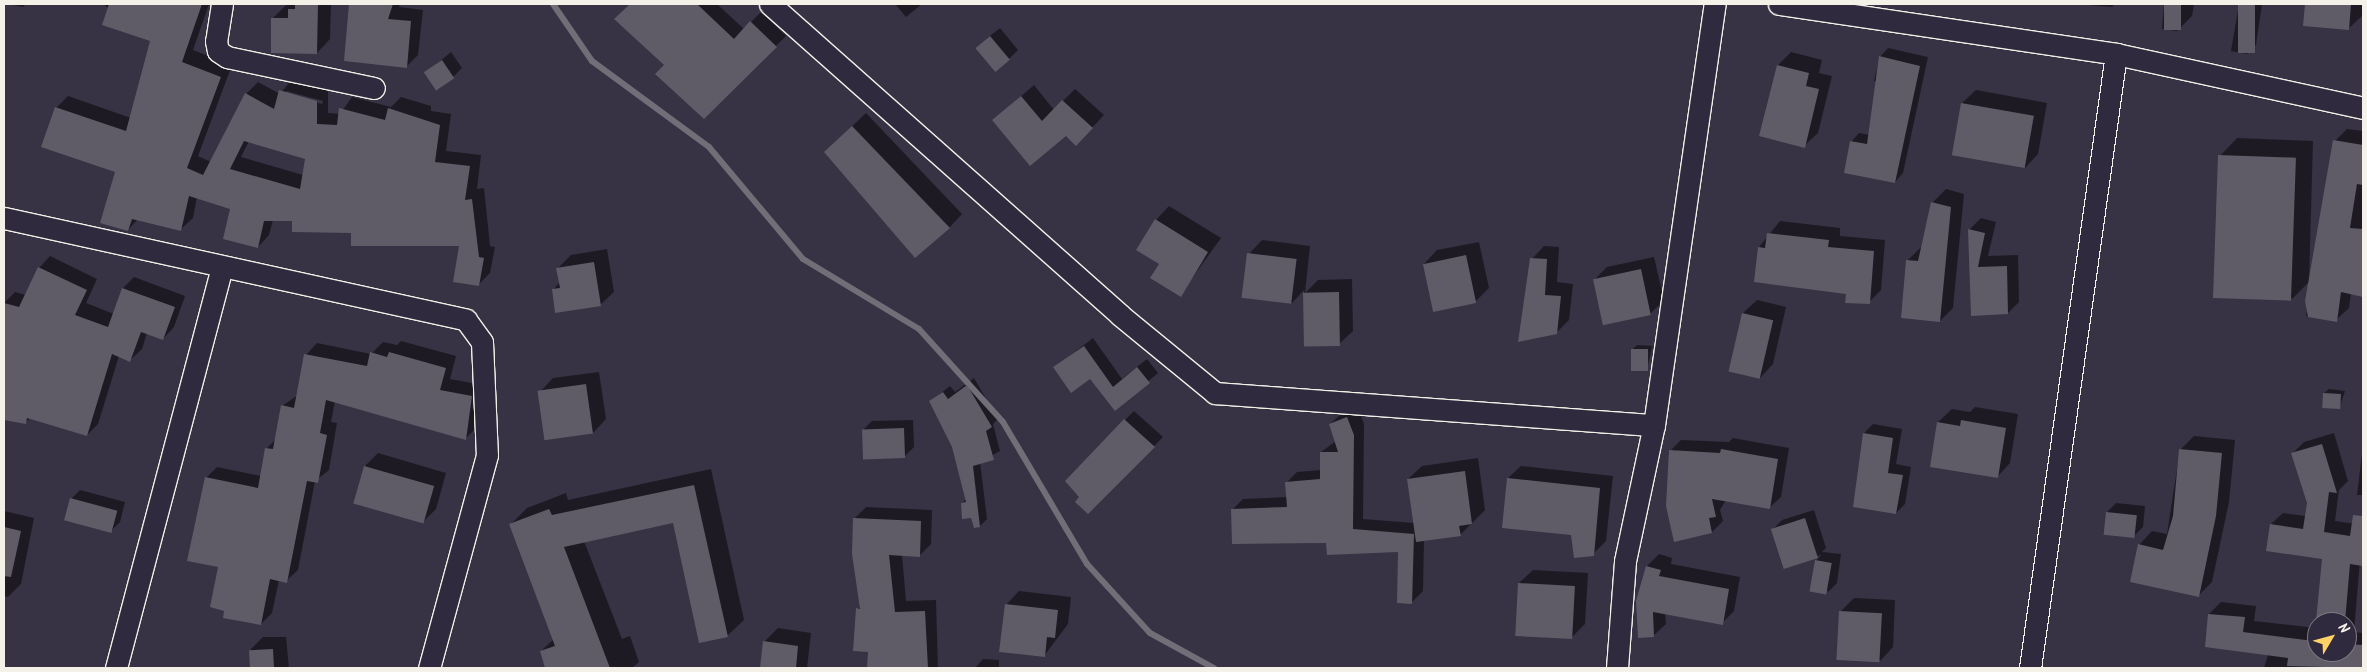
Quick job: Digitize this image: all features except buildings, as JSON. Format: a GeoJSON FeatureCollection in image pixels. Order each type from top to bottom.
{"type":"FeatureCollection","features":[{"type":"Feature","properties":{"kind":"street"},"geometry":{"type":"LineString","coordinates":[[222,4],[216,41],[218,51],[227,57],[374,88]]}},
{"type":"Feature","properties":{"kind":"street"},"geometry":{"type":"LineString","coordinates":[[770,4],[1120,315],[1215,393],[1654,425]]}},
{"type":"Feature","properties":{"kind":"street"},"geometry":{"type":"LineString","coordinates":[[1616,668],[1625,561],[1654,425],[1715,4]]}},
{"type":"Feature","properties":{"kind":"street"},"geometry":{"type":"LineString","coordinates":[[1779,4],[2116,54],[2363,108]]}},
{"type":"Feature","properties":{"kind":"street"},"geometry":{"type":"LineString","coordinates":[[2030,668],[2116,54]]}},
{"type":"Feature","properties":{"kind":"street"},"geometry":{"type":"LineString","coordinates":[[4,218],[466,320],[482,342],[487,455],[429,668]]}},
{"type":"Feature","properties":{"kind":"street"},"geometry":{"type":"LineString","coordinates":[[116,668],[222,267]]}},
{"type":"Feature","properties":{"kind":"waterway"},"geometry":{"type":"LineString","coordinates":[[553,4],[592,61],[709,147],[803,259],[919,329],[1003,422],[1087,564],[1150,633],[1214,668]]}}]}
